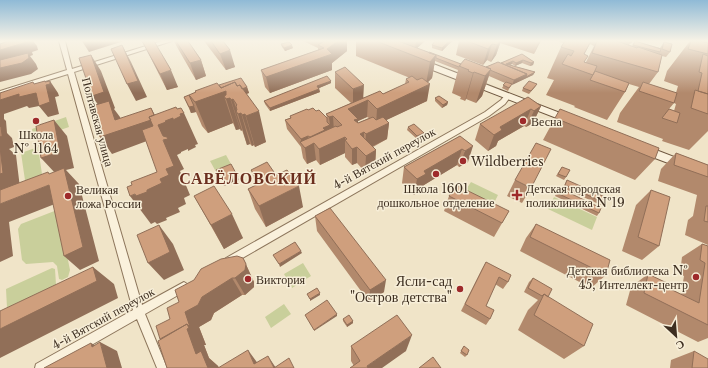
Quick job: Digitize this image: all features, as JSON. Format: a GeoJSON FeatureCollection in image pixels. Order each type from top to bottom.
{"type":"FeatureCollection","features":[{"type":"Feature","properties":{"kind":"street","name":"Полтавская улица"},"geometry":{"type":"LineString","coordinates":[[67,58],[85,126],[139,312],[162,368]]}},
{"type":"Feature","properties":{"kind":"street"},"geometry":{"type":"LineString","coordinates":[[0,93],[113,58]]}},
{"type":"Feature","properties":{"kind":"street"},"geometry":{"type":"LineString","coordinates":[[413,59],[581,124]]}},
{"type":"Feature","properties":{"kind":"street","name":"4-й Вятский переулок"},"geometry":{"type":"LineString","coordinates":[[218,267],[488,114],[508,96]]}},
{"type":"Feature","properties":{"kind":"street"},"geometry":{"type":"LineString","coordinates":[[632,144],[708,174]]}},
{"type":"Feature","properties":{"kind":"street","name":"4-й Вятский переулок"},"geometry":{"type":"LineString","coordinates":[[40,368],[194,281]]}},
{"type":"Feature","properties":{"kind":"green space"},"geometry":{"type":"Polygon","coordinates":[[[66,117],[69,127],[34,139],[32,129],[66,117]]]}},
{"type":"Feature","properties":{"kind":"green space"},"geometry":{"type":"Polygon","coordinates":[[[38,147],[43,181],[26,187],[21,153],[38,147]]]}},
{"type":"Feature","properties":{"kind":"green space"},"geometry":{"type":"Polygon","coordinates":[[[226,155],[231,164],[215,170],[210,161],[226,155]]]}},
{"type":"Feature","properties":{"kind":"green space"},"geometry":{"type":"Polygon","coordinates":[[[471,182],[498,195],[493,205],[465,191],[471,182]]]}},
{"type":"Feature","properties":{"kind":"green space"},"geometry":{"type":"Polygon","coordinates":[[[554,197],[597,217],[592,230],[548,209],[554,197]]]}},
{"type":"Feature","properties":{"kind":"green space"},"geometry":{"type":"Polygon","coordinates":[[[57,210],[70,270],[68,277],[62,280],[59,279],[57,266],[53,262],[26,264],[22,260],[18,229],[21,224],[57,210]]]}},
{"type":"Feature","properties":{"kind":"green space"},"geometry":{"type":"Polygon","coordinates":[[[303,263],[311,276],[292,288],[284,274],[303,263]]]}},
{"type":"Feature","properties":{"kind":"green space"},"geometry":{"type":"Polygon","coordinates":[[[52,268],[55,269],[56,285],[7,308],[6,289],[52,268]]]}},
{"type":"Feature","properties":{"kind":"green space"},"geometry":{"type":"Polygon","coordinates":[[[284,304],[291,314],[271,328],[265,317],[284,304]]]}},
{"type":"Feature","properties":{"kind":"building"},"geometry":{"type":"Polygon","coordinates":[[[7,58],[29,58],[22,63],[0,68],[0,60],[7,58]]]}},
{"type":"Feature","properties":{"kind":"building"},"geometry":{"type":"Polygon","coordinates":[[[79,58],[92,58],[104,92],[92,96],[79,58]]]}},
{"type":"Feature","properties":{"kind":"building"},"geometry":{"type":"Polygon","coordinates":[[[115,58],[128,58],[138,81],[127,84],[115,58]]]}},
{"type":"Feature","properties":{"kind":"building"},"geometry":{"type":"Polygon","coordinates":[[[151,58],[164,58],[171,70],[160,74],[151,58]]]}},
{"type":"Feature","properties":{"kind":"building"},"geometry":{"type":"Polygon","coordinates":[[[187,58],[200,58],[201,60],[190,63],[187,58]]]}},
{"type":"Feature","properties":{"kind":"building"},"geometry":{"type":"Polygon","coordinates":[[[295,58],[320,58],[266,77],[261,70],[295,58]]]}},
{"type":"Feature","properties":{"kind":"building"},"geometry":{"type":"Polygon","coordinates":[[[420,58],[433,58],[430,62],[420,58]]]}},
{"type":"Feature","properties":{"kind":"building"},"geometry":{"type":"Polygon","coordinates":[[[436,58],[445,58],[461,64],[459,67],[436,58]]]}},
{"type":"Feature","properties":{"kind":"building"},"geometry":{"type":"Polygon","coordinates":[[[512,58],[528,58],[534,62],[531,63],[523,60],[516,63],[513,61],[506,64],[535,72],[526,77],[527,74],[501,63],[512,58]]]}},
{"type":"Feature","properties":{"kind":"building"},"geometry":{"type":"Polygon","coordinates":[[[565,58],[587,58],[584,62],[597,66],[593,75],[562,64],[565,58]]]}},
{"type":"Feature","properties":{"kind":"building"},"geometry":{"type":"Polygon","coordinates":[[[610,58],[661,58],[658,72],[610,58]]]}},
{"type":"Feature","properties":{"kind":"building"},"geometry":{"type":"Polygon","coordinates":[[[702,58],[708,58],[708,94],[698,91],[702,73],[699,72],[702,58]]]}},
{"type":"Feature","properties":{"kind":"building"},"geometry":{"type":"Polygon","coordinates":[[[465,59],[491,69],[485,76],[474,72],[473,73],[459,66],[465,59]]]}},
{"type":"Feature","properties":{"kind":"building"},"geometry":{"type":"Polygon","coordinates":[[[498,62],[527,74],[514,80],[486,67],[498,62]]]}},
{"type":"Feature","properties":{"kind":"building"},"geometry":{"type":"Polygon","coordinates":[[[345,67],[364,85],[353,89],[335,72],[345,67]]]}},
{"type":"Feature","properties":{"kind":"building"},"geometry":{"type":"Polygon","coordinates":[[[595,71],[629,83],[625,92],[590,80],[595,71]]]}},
{"type":"Feature","properties":{"kind":"building"},"geometry":{"type":"Polygon","coordinates":[[[327,76],[331,81],[317,86],[319,89],[270,108],[264,101],[327,76]]]}},
{"type":"Feature","properties":{"kind":"building"},"geometry":{"type":"Polygon","coordinates":[[[412,76],[417,80],[422,78],[430,84],[377,109],[368,100],[348,109],[358,119],[354,120],[358,123],[373,117],[376,120],[383,117],[389,123],[366,134],[364,132],[360,134],[376,150],[366,156],[357,147],[352,149],[345,140],[347,139],[345,137],[319,149],[314,143],[305,148],[300,142],[336,126],[342,125],[333,116],[329,117],[326,114],[380,91],[383,94],[409,82],[406,79],[412,76]]]}},
{"type":"Feature","properties":{"kind":"building"},"geometry":{"type":"Polygon","coordinates":[[[241,78],[247,87],[242,89],[240,85],[237,86],[235,82],[221,88],[219,85],[241,78]]]}},
{"type":"Feature","properties":{"kind":"building"},"geometry":{"type":"Polygon","coordinates":[[[50,81],[50,84],[46,85],[50,102],[39,106],[36,93],[19,97],[19,94],[0,100],[0,93],[33,82],[34,84],[50,81]]]}},
{"type":"Feature","properties":{"kind":"building"},"geometry":{"type":"Polygon","coordinates":[[[529,81],[537,84],[531,91],[523,88],[529,81]]]}},
{"type":"Feature","properties":{"kind":"building"},"geometry":{"type":"Polygon","coordinates":[[[235,82],[237,86],[240,85],[259,111],[246,116],[245,114],[242,115],[241,113],[238,114],[236,111],[237,105],[233,99],[226,99],[224,96],[226,95],[226,91],[195,102],[189,95],[196,92],[195,91],[217,83],[221,88],[235,82]]]}},
{"type":"Feature","properties":{"kind":"building"},"geometry":{"type":"Polygon","coordinates":[[[506,82],[512,84],[509,88],[503,85],[506,82]]]}},
{"type":"Feature","properties":{"kind":"building"},"geometry":{"type":"Polygon","coordinates":[[[643,82],[677,93],[674,103],[639,91],[643,82]]]}},
{"type":"Feature","properties":{"kind":"building"},"geometry":{"type":"Polygon","coordinates":[[[695,90],[708,94],[708,114],[691,108],[695,90]]]}},
{"type":"Feature","properties":{"kind":"building"},"geometry":{"type":"Polygon","coordinates":[[[189,95],[194,106],[189,107],[184,97],[189,95]]]}},
{"type":"Feature","properties":{"kind":"building"},"geometry":{"type":"Polygon","coordinates":[[[439,96],[448,102],[443,105],[435,98],[439,96]]]}},
{"type":"Feature","properties":{"kind":"building"},"geometry":{"type":"Polygon","coordinates":[[[528,97],[541,106],[534,111],[531,109],[500,127],[502,130],[494,135],[480,124],[528,97]]]}},
{"type":"Feature","properties":{"kind":"building"},"geometry":{"type":"Polygon","coordinates":[[[109,101],[115,120],[151,108],[154,115],[149,117],[151,120],[100,137],[92,106],[109,101]]]}},
{"type":"Feature","properties":{"kind":"building"},"geometry":{"type":"Polygon","coordinates":[[[176,107],[177,109],[181,108],[184,113],[180,114],[181,116],[173,120],[173,118],[158,125],[163,136],[167,137],[168,139],[163,140],[174,166],[166,169],[169,175],[160,179],[162,183],[147,190],[147,192],[136,196],[135,194],[130,196],[127,187],[132,185],[131,182],[157,172],[142,130],[153,126],[149,117],[176,107]]]}},
{"type":"Feature","properties":{"kind":"building"},"geometry":{"type":"Polygon","coordinates":[[[313,108],[316,111],[319,110],[327,118],[327,122],[330,125],[323,128],[325,130],[310,137],[308,136],[301,139],[285,120],[291,118],[290,116],[313,108]]]}},
{"type":"Feature","properties":{"kind":"building"},"geometry":{"type":"Polygon","coordinates":[[[560,109],[659,148],[655,159],[555,118],[560,109]]]}},
{"type":"Feature","properties":{"kind":"building"},"geometry":{"type":"Polygon","coordinates":[[[669,109],[680,113],[677,123],[662,118],[669,109]]]}},
{"type":"Feature","properties":{"kind":"building"},"geometry":{"type":"Polygon","coordinates":[[[54,120],[60,152],[41,158],[36,126],[54,120]]]}},
{"type":"Feature","properties":{"kind":"building"},"geometry":{"type":"Polygon","coordinates":[[[414,124],[424,133],[417,136],[408,127],[414,124]]]}},
{"type":"Feature","properties":{"kind":"building"},"geometry":{"type":"Polygon","coordinates":[[[1,126],[2,136],[0,137],[0,127],[1,126]]]}},
{"type":"Feature","properties":{"kind":"building"},"geometry":{"type":"Polygon","coordinates":[[[460,136],[473,146],[465,151],[462,149],[424,171],[426,174],[417,179],[404,167],[460,136]]]}},
{"type":"Feature","properties":{"kind":"building"},"geometry":{"type":"Polygon","coordinates":[[[536,143],[551,149],[531,188],[515,180],[536,143]]]}},
{"type":"Feature","properties":{"kind":"building"},"geometry":{"type":"Polygon","coordinates":[[[0,147],[3,173],[0,174],[0,147]]]}},
{"type":"Feature","properties":{"kind":"building"},"geometry":{"type":"Polygon","coordinates":[[[676,153],[708,165],[708,177],[674,165],[676,153]]]}},
{"type":"Feature","properties":{"kind":"building"},"geometry":{"type":"Polygon","coordinates":[[[267,162],[276,175],[287,170],[299,186],[259,206],[248,189],[260,183],[251,170],[267,162]]]}},
{"type":"Feature","properties":{"kind":"building"},"geometry":{"type":"Polygon","coordinates":[[[231,164],[238,177],[223,183],[216,170],[231,164]]]}},
{"type":"Feature","properties":{"kind":"building"},"geometry":{"type":"Polygon","coordinates":[[[562,167],[570,170],[566,177],[558,174],[562,167]]]}},
{"type":"Feature","properties":{"kind":"building"},"geometry":{"type":"Polygon","coordinates":[[[64,168],[83,247],[64,256],[49,185],[0,204],[0,190],[48,172],[49,174],[64,168]]]}},
{"type":"Feature","properties":{"kind":"building"},"geometry":{"type":"Polygon","coordinates":[[[567,180],[605,197],[603,202],[565,185],[567,180]]]}},
{"type":"Feature","properties":{"kind":"building"},"geometry":{"type":"Polygon","coordinates":[[[456,185],[509,211],[502,223],[449,196],[456,185]]]}},
{"type":"Feature","properties":{"kind":"building"},"geometry":{"type":"Polygon","coordinates":[[[214,186],[232,214],[211,225],[194,196],[214,186]]]}},
{"type":"Feature","properties":{"kind":"building"},"geometry":{"type":"Polygon","coordinates":[[[559,188],[601,208],[599,213],[557,193],[559,188]]]}},
{"type":"Feature","properties":{"kind":"building"},"geometry":{"type":"Polygon","coordinates":[[[651,190],[670,197],[659,246],[638,237],[651,190]]]}},
{"type":"Feature","properties":{"kind":"building"},"geometry":{"type":"Polygon","coordinates":[[[706,206],[708,206],[708,222],[704,221],[706,206]]]}},
{"type":"Feature","properties":{"kind":"building"},"geometry":{"type":"Polygon","coordinates":[[[330,208],[386,280],[370,290],[315,216],[330,208]]]}},
{"type":"Feature","properties":{"kind":"building"},"geometry":{"type":"Polygon","coordinates":[[[536,224],[610,260],[606,275],[530,237],[536,224]]]}},
{"type":"Feature","properties":{"kind":"building"},"geometry":{"type":"Polygon","coordinates":[[[159,225],[170,252],[148,263],[137,235],[159,225]]]}},
{"type":"Feature","properties":{"kind":"building"},"geometry":{"type":"Polygon","coordinates":[[[295,242],[301,251],[279,264],[273,255],[295,242]]]}},
{"type":"Feature","properties":{"kind":"building"},"geometry":{"type":"Polygon","coordinates":[[[702,244],[708,246],[708,325],[644,293],[648,274],[667,283],[666,287],[699,303],[705,263],[700,260],[702,244]]]}},
{"type":"Feature","properties":{"kind":"building"},"geometry":{"type":"Polygon","coordinates":[[[237,256],[243,258],[246,264],[245,270],[235,278],[232,278],[202,297],[198,305],[185,312],[190,327],[187,324],[160,339],[156,326],[170,319],[167,308],[179,302],[175,290],[194,280],[201,269],[221,259],[237,256]]]}},
{"type":"Feature","properties":{"kind":"building"},"geometry":{"type":"Polygon","coordinates":[[[486,262],[511,275],[508,282],[499,277],[486,306],[494,310],[490,319],[465,304],[486,262]]]}},
{"type":"Feature","properties":{"kind":"building"},"geometry":{"type":"Polygon","coordinates":[[[93,267],[97,281],[0,329],[0,311],[93,267]]]}},
{"type":"Feature","properties":{"kind":"building"},"geometry":{"type":"Polygon","coordinates":[[[533,278],[552,289],[548,297],[544,294],[542,296],[528,288],[533,278]]]}},
{"type":"Feature","properties":{"kind":"building"},"geometry":{"type":"Polygon","coordinates":[[[317,288],[320,293],[310,299],[307,294],[317,288]]]}},
{"type":"Feature","properties":{"kind":"building"},"geometry":{"type":"Polygon","coordinates":[[[544,294],[593,324],[584,346],[534,315],[544,294]]]}},
{"type":"Feature","properties":{"kind":"building"},"geometry":{"type":"Polygon","coordinates":[[[327,300],[337,314],[314,330],[305,315],[327,300]]]}},
{"type":"Feature","properties":{"kind":"building"},"geometry":{"type":"Polygon","coordinates":[[[349,315],[353,321],[347,325],[343,319],[349,315]]]}},
{"type":"Feature","properties":{"kind":"building"},"geometry":{"type":"Polygon","coordinates":[[[397,315],[412,335],[367,366],[368,368],[350,368],[360,361],[351,346],[397,315]]]}},
{"type":"Feature","properties":{"kind":"building"},"geometry":{"type":"Polygon","coordinates":[[[187,324],[189,328],[187,329],[196,354],[201,351],[208,368],[167,368],[158,341],[187,324]]]}},
{"type":"Feature","properties":{"kind":"building"},"geometry":{"type":"Polygon","coordinates":[[[100,342],[107,368],[44,368],[91,343],[92,347],[100,342]]]}},
{"type":"Feature","properties":{"kind":"building"},"geometry":{"type":"Polygon","coordinates":[[[464,346],[469,350],[467,355],[461,351],[464,346]]]}},
{"type":"Feature","properties":{"kind":"building"},"geometry":{"type":"Polygon","coordinates":[[[248,350],[254,364],[268,356],[274,368],[218,368],[248,350]]]}},
{"type":"Feature","properties":{"kind":"building"},"geometry":{"type":"Polygon","coordinates":[[[694,351],[708,359],[708,368],[692,368],[694,351]]]}},
{"type":"Feature","properties":{"kind":"building"},"geometry":{"type":"Polygon","coordinates":[[[433,357],[441,368],[419,368],[433,357]]]}},
{"type":"Feature","properties":{"kind":"building"},"geometry":{"type":"Polygon","coordinates":[[[289,358],[294,368],[274,368],[289,358]]]}},
{"type":"Feature","properties":{"kind":"place","name":"Школа № 1164"},"geometry":{"type":"Point","coordinates":[36,121]}},
{"type":"Feature","properties":{"kind":"place","name":"Весна"},"geometry":{"type":"Point","coordinates":[523,121]}},
{"type":"Feature","properties":{"kind":"place","name":"Wildberries"},"geometry":{"type":"Point","coordinates":[463,161]}},
{"type":"Feature","properties":{"kind":"place","name":"Школа 1601 дошкольное отделение"},"geometry":{"type":"Point","coordinates":[436,174]}},
{"type":"Feature","properties":{"kind":"place","name":"Детская городская поликлиника №19"},"geometry":{"type":"Point","coordinates":[517,195]}},
{"type":"Feature","properties":{"kind":"place","name":"Великая ложа России"},"geometry":{"type":"Point","coordinates":[68,196]}},
{"type":"Feature","properties":{"kind":"place","name":"Детская библиотека № 45, Интеллект-центр"},"geometry":{"type":"Point","coordinates":[696,277]}},
{"type":"Feature","properties":{"kind":"place","name":"Виктория"},"geometry":{"type":"Point","coordinates":[248,279]}},
{"type":"Feature","properties":{"kind":"place","name":"Ясли-сад \"Остров детства\""},"geometry":{"type":"Point","coordinates":[460,289]}},
{"type":"Feature","properties":{"kind":"district","name":"САВЁЛОВСКИЙ"},"geometry":{"type":"Point","coordinates":[248,178]}}]}
